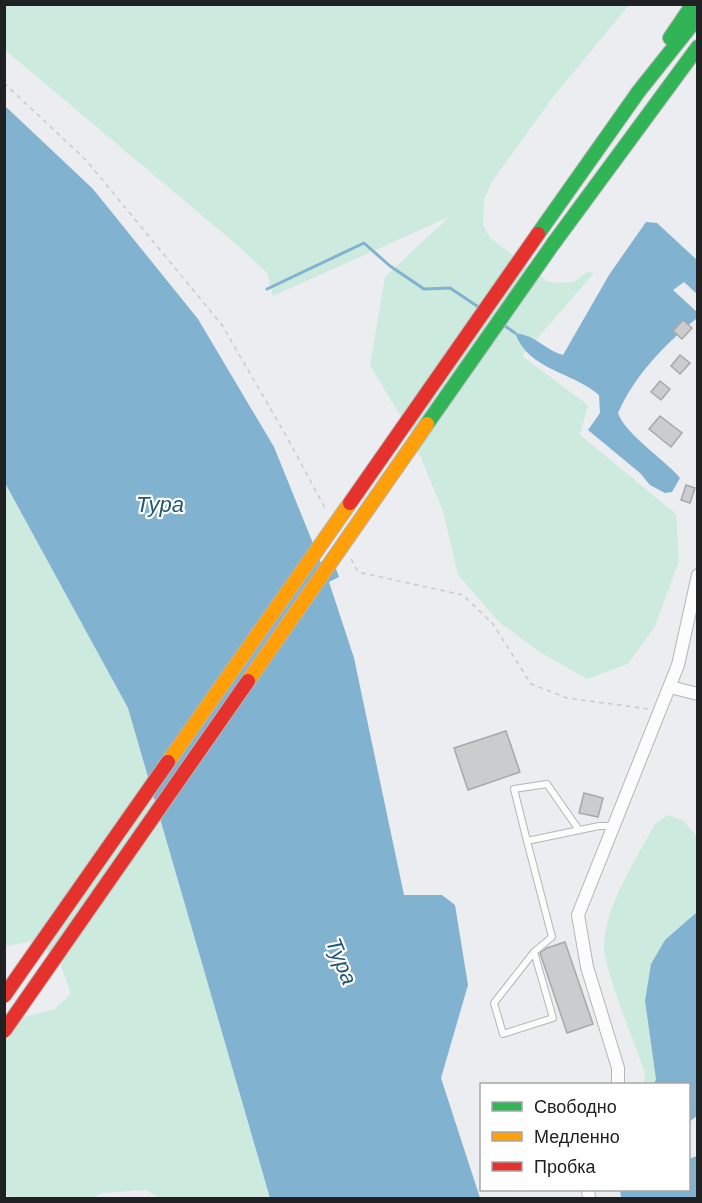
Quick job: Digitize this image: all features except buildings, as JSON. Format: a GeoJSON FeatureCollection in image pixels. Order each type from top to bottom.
{"type":"FeatureCollection","features":[{"type":"Feature","properties":{"kind":"main road"},"geometry":{"type":"LineString","coordinates":[[639,91],[654,61],[693,4]]}},
{"type":"Feature","properties":{"kind":"main road"},"geometry":{"type":"LineString","coordinates":[[4,996],[639,91],[698,17]]}},
{"type":"Feature","properties":{"kind":"main road"},"geometry":{"type":"LineString","coordinates":[[4,1031],[553,244],[698,47]]}},
{"type":"Feature","properties":{"kind":"main road"},"geometry":{"type":"LineString","coordinates":[[663,94],[698,57]]}},
{"type":"Feature","properties":{"kind":"street"},"geometry":{"type":"LineString","coordinates":[[618,1083],[618,1068],[587,967],[578,915],[678,665],[698,575]]}},
{"type":"Feature","properties":{"kind":"street"},"geometry":{"type":"LineString","coordinates":[[670,687],[698,694]]}},
{"type":"Feature","properties":{"kind":"lane"},"geometry":{"type":"LineString","coordinates":[[534,952],[553,1018],[503,1034],[494,1002],[534,952],[552,937],[514,789],[547,784],[579,830]]}},
{"type":"Feature","properties":{"kind":"lane"},"geometry":{"type":"LineString","coordinates":[[527,841],[579,830],[614,826]]}},
{"type":"Feature","properties":{"kind":"path"},"geometry":{"type":"LineString","coordinates":[[4,83],[86,160],[222,325],[326,510]]}},
{"type":"Feature","properties":{"kind":"path"},"geometry":{"type":"LineString","coordinates":[[347,551],[358,572],[463,595],[493,624],[531,684],[567,698],[661,710]]}},
{"type":"Feature","properties":{"kind":"green space"},"geometry":{"type":"Polygon","coordinates":[[[5,5],[629,5],[553,97],[493,180],[484,199],[483,225],[490,238],[547,281],[574,282],[587,272],[594,273],[522,356],[588,405],[580,435],[676,514],[679,561],[655,626],[628,664],[587,679],[540,652],[499,622],[458,575],[443,511],[411,434],[370,365],[385,277],[449,217],[273,296],[267,273],[236,244],[5,50],[5,5]]]}},
{"type":"Feature","properties":{"kind":"green space"},"geometry":{"type":"Polygon","coordinates":[[[5,483],[128,708],[270,1198],[160,1198],[146,1190],[101,1193],[94,1198],[14,1198],[5,1194],[5,1039],[20,1018],[55,1009],[71,994],[60,963],[35,941],[5,946],[5,483]]]}},
{"type":"Feature","properties":{"kind":"green space"},"geometry":{"type":"Polygon","coordinates":[[[668,815],[684,821],[697,837],[697,912],[691,916],[645,1001],[656,1079],[654,1083],[644,1083],[645,1074],[608,968],[604,942],[617,896],[655,824],[668,815]]]}},
{"type":"Feature","properties":{"kind":"water","name":"Тура"},"geometry":{"type":"Polygon","coordinates":[[[4,105],[93,189],[198,319],[274,447],[321,563],[332,558],[339,577],[329,582],[354,658],[404,895],[442,895],[455,905],[468,985],[441,1078],[480,1198],[270,1198],[128,708],[5,483],[4,105]]]}},
{"type":"Feature","properties":{"kind":"water"},"geometry":{"type":"Polygon","coordinates":[[[646,222],[657,223],[697,260],[697,318],[674,338],[642,373],[618,413],[636,438],[680,478],[672,492],[665,493],[650,485],[640,473],[588,430],[600,413],[599,395],[540,363],[521,345],[515,333],[529,337],[563,355],[609,275],[646,222]]]}},
{"type":"Feature","properties":{"kind":"water"},"geometry":{"type":"Polygon","coordinates":[[[697,912],[698,1115],[690,1121],[690,1083],[654,1083],[656,1079],[645,1001],[651,964],[665,940],[697,912]]]}},
{"type":"Feature","properties":{"kind":"water"},"geometry":{"type":"Polygon","coordinates":[[[697,1156],[697,1198],[621,1198],[620,1191],[690,1191],[690,1159],[697,1156]]]}},
{"type":"Feature","properties":{"kind":"pier"},"geometry":{"type":"Polygon","coordinates":[[[684,282],[697,294],[697,312],[673,290],[684,282]]]}},
{"type":"Feature","properties":{"kind":"waterway"},"geometry":{"type":"LineString","coordinates":[[267,289],[364,243],[390,266],[424,289],[450,288],[477,306]]}},
{"type":"Feature","properties":{"kind":"waterway"},"geometry":{"type":"LineString","coordinates":[[505,326],[515,333]]}},
{"type":"Feature","properties":{"kind":"traffic: fast"},"geometry":{"type":"LineString","coordinates":[[670,38],[693,4]]}},
{"type":"Feature","properties":{"kind":"traffic: fast"},"geometry":{"type":"LineString","coordinates":[[538,234],[639,91],[698,17]]}},
{"type":"Feature","properties":{"kind":"traffic: fast"},"geometry":{"type":"LineString","coordinates":[[553,244],[698,47]]}},
{"type":"Feature","properties":{"kind":"traffic: fast"},"geometry":{"type":"LineString","coordinates":[[427,424],[553,244]]}},
{"type":"Feature","properties":{"kind":"traffic: slow"},"geometry":{"type":"LineString","coordinates":[[248,681],[427,424]]}},
{"type":"Feature","properties":{"kind":"traffic: slow"},"geometry":{"type":"LineString","coordinates":[[168,762],[350,503]]}},
{"type":"Feature","properties":{"kind":"traffic: jam"},"geometry":{"type":"LineString","coordinates":[[350,503],[538,234]]}},
{"type":"Feature","properties":{"kind":"traffic: jam"},"geometry":{"type":"LineString","coordinates":[[4,1031],[248,681]]}},
{"type":"Feature","properties":{"kind":"traffic: jam"},"geometry":{"type":"LineString","coordinates":[[4,996],[168,762]]}}]}
